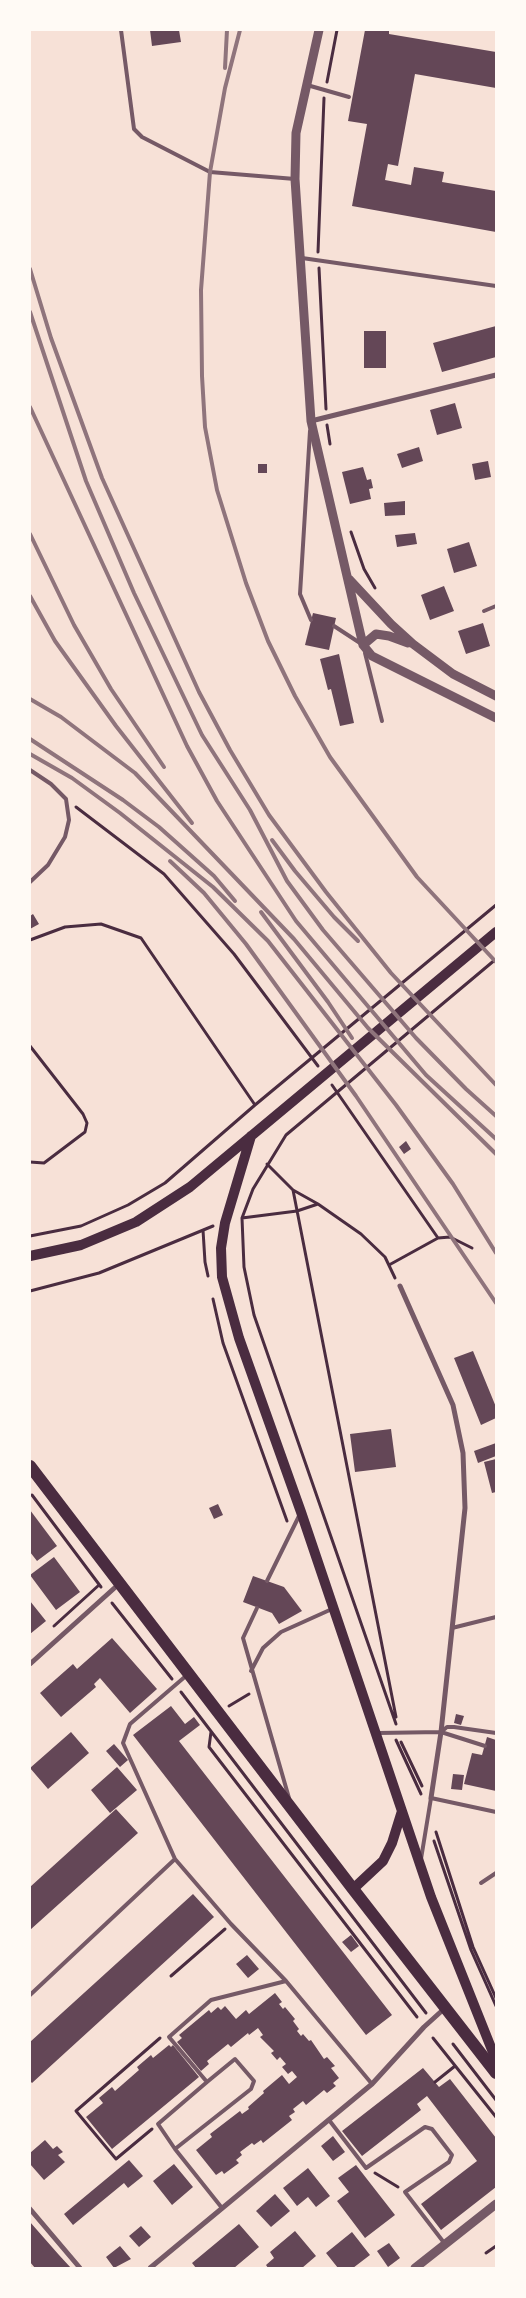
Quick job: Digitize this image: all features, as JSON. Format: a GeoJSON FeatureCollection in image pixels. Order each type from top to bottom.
{"type":"FeatureCollection","features":[{"type":"Feature","properties":{"kind":"main road"},"geometry":{"type":"LineString","coordinates":[[30,1256],[81,1245],[136,1222],[190,1186],[496,932]]}},
{"type":"Feature","properties":{"kind":"main road"},"geometry":{"type":"LineString","coordinates":[[251,1136],[225,1223],[220,1248],[222,1277],[239,1338],[301,1512],[402,1811],[421,1861],[431,1897],[496,2060]]}},
{"type":"Feature","properties":{"kind":"main road"},"geometry":{"type":"LineString","coordinates":[[30,1466],[353,1890],[496,2073]]}},
{"type":"Feature","properties":{"kind":"main road"},"geometry":{"type":"LineString","coordinates":[[353,1890],[383,1861],[392,1843],[402,1811]]}},
{"type":"Feature","properties":{"kind":"street"},"geometry":{"type":"LineString","coordinates":[[319,30],[296,133],[295,179],[311,421],[363,644],[372,656],[496,718]]}},
{"type":"Feature","properties":{"kind":"street"},"geometry":{"type":"LineString","coordinates":[[311,421],[326,419],[496,375]]}},
{"type":"Feature","properties":{"kind":"street"},"geometry":{"type":"LineString","coordinates":[[349,579],[413,644],[453,674],[496,696]]}},
{"type":"Feature","properties":{"kind":"street"},"geometry":{"type":"LineString","coordinates":[[363,644],[376,634],[413,644]]}},
{"type":"Feature","properties":{"kind":"street"},"geometry":{"type":"LineString","coordinates":[[400,1286],[453,1405],[464,1453],[466,1508],[432,1798]]}},
{"type":"Feature","properties":{"kind":"street"},"geometry":{"type":"LineString","coordinates":[[30,1664],[120,1582]]}},
{"type":"Feature","properties":{"kind":"street"},"geometry":{"type":"LineString","coordinates":[[150,2268],[372,2084],[444,2008]]}},
{"type":"Feature","properties":{"kind":"street"},"geometry":{"type":"LineString","coordinates":[[415,2268],[496,2204]]}},
{"type":"Feature","properties":{"kind":"street"},"geometry":{"type":"LineString","coordinates":[[30,2209],[80,2268]]}},
{"type":"Feature","properties":{"kind":"lane"},"geometry":{"type":"LineString","coordinates":[[121,30],[134,129],[142,137],[210,172],[295,179]]}},
{"type":"Feature","properties":{"kind":"lane"},"geometry":{"type":"LineString","coordinates":[[308,85],[349,97]]}},
{"type":"Feature","properties":{"kind":"lane"},"geometry":{"type":"LineString","coordinates":[[300,258],[318,259],[496,286]]}},
{"type":"Feature","properties":{"kind":"lane"},"geometry":{"type":"LineString","coordinates":[[311,421],[300,594],[311,620]]}},
{"type":"Feature","properties":{"kind":"lane"},"geometry":{"type":"LineString","coordinates":[[484,611],[496,606]]}},
{"type":"Feature","properties":{"kind":"lane"},"geometry":{"type":"LineString","coordinates":[[334,626],[363,644],[382,721]]}},
{"type":"Feature","properties":{"kind":"lane"},"geometry":{"type":"LineString","coordinates":[[30,770],[51,784],[66,799],[69,820],[65,837],[48,865],[30,882]]}},
{"type":"Feature","properties":{"kind":"lane"},"geometry":{"type":"LineString","coordinates":[[267,1581],[301,1512]]}},
{"type":"Feature","properties":{"kind":"lane"},"geometry":{"type":"LineString","coordinates":[[257,1608],[243,1638],[256,1689],[293,1810]]}},
{"type":"Feature","properties":{"kind":"lane"},"geometry":{"type":"LineString","coordinates":[[251,1671],[264,1648],[281,1632],[333,1609]]}},
{"type":"Feature","properties":{"kind":"lane"},"geometry":{"type":"LineString","coordinates":[[452,1628],[496,1617]]}},
{"type":"Feature","properties":{"kind":"lane"},"geometry":{"type":"LineString","coordinates":[[189,1674],[130,1724],[123,1743],[176,1859],[231,1924],[286,1982],[372,2084]]}},
{"type":"Feature","properties":{"kind":"lane"},"geometry":{"type":"LineString","coordinates":[[441,1732],[448,1727],[454,1727],[496,1733]]}},
{"type":"Feature","properties":{"kind":"lane"},"geometry":{"type":"LineString","coordinates":[[375,1733],[441,1732],[485,1746]]}},
{"type":"Feature","properties":{"kind":"lane"},"geometry":{"type":"LineString","coordinates":[[421,1861],[432,1798],[496,1812]]}},
{"type":"Feature","properties":{"kind":"lane"},"geometry":{"type":"LineString","coordinates":[[30,1995],[176,1859]]}},
{"type":"Feature","properties":{"kind":"lane"},"geometry":{"type":"LineString","coordinates":[[481,1883],[496,1873]]}},
{"type":"Feature","properties":{"kind":"lane"},"geometry":{"type":"LineString","coordinates":[[207,2082],[169,2037],[211,2000],[286,1982]]}},
{"type":"Feature","properties":{"kind":"lane"},"geometry":{"type":"LineString","coordinates":[[175,2149],[251,2089],[254,2081],[235,2059],[158,2124],[175,2149],[222,2208]]}},
{"type":"Feature","properties":{"kind":"lane"},"geometry":{"type":"LineString","coordinates":[[329,2120],[366,2168],[425,2127],[432,2129],[452,2156],[449,2162],[405,2192],[445,2244]]}},
{"type":"Feature","properties":{"kind":"path"},"geometry":{"type":"LineString","coordinates":[[330,445],[326,419],[318,259],[325,91],[337,30]]}},
{"type":"Feature","properties":{"kind":"path"},"geometry":{"type":"LineString","coordinates":[[348,525],[364,569],[377,590]]}},
{"type":"Feature","properties":{"kind":"path"},"geometry":{"type":"LineString","coordinates":[[66,799],[164,874],[234,954],[319,1068]]}},
{"type":"Feature","properties":{"kind":"path"},"geometry":{"type":"LineString","coordinates":[[30,1236],[81,1226],[128,1205],[165,1183],[496,905]]}},
{"type":"Feature","properties":{"kind":"path"},"geometry":{"type":"LineString","coordinates":[[30,940],[65,927],[101,924],[141,938],[257,1104]]}},
{"type":"Feature","properties":{"kind":"path"},"geometry":{"type":"LineString","coordinates":[[496,959],[286,1135],[253,1189],[242,1218],[244,1267],[254,1315],[396,1722],[397,1733],[429,1807],[434,1841],[471,1950],[496,2006]]}},
{"type":"Feature","properties":{"kind":"path"},"geometry":{"type":"LineString","coordinates":[[30,1046],[84,1114],[87,1123],[85,1132],[44,1162],[30,1162]]}},
{"type":"Feature","properties":{"kind":"path"},"geometry":{"type":"LineString","coordinates":[[331,1083],[438,1238]]}},
{"type":"Feature","properties":{"kind":"path"},"geometry":{"type":"LineString","coordinates":[[267,1164],[293,1190],[318,1204],[361,1234],[385,1257],[400,1286]]}},
{"type":"Feature","properties":{"kind":"path"},"geometry":{"type":"LineString","coordinates":[[293,1190],[397,1722]]}},
{"type":"Feature","properties":{"kind":"path"},"geometry":{"type":"LineString","coordinates":[[242,1218],[297,1210],[318,1204]]}},
{"type":"Feature","properties":{"kind":"path"},"geometry":{"type":"LineString","coordinates":[[31,1291],[99,1273],[146,1252],[213,1226]]}},
{"type":"Feature","properties":{"kind":"path"},"geometry":{"type":"LineString","coordinates":[[389,1265],[438,1238],[450,1236],[472,1248]]}},
{"type":"Feature","properties":{"kind":"path"},"geometry":{"type":"LineString","coordinates":[[32,1495],[100,1586],[51,1629]]}},
{"type":"Feature","properties":{"kind":"path"},"geometry":{"type":"LineString","coordinates":[[111,1602],[164,1669]]}},
{"type":"Feature","properties":{"kind":"path"},"geometry":{"type":"LineString","coordinates":[[227,1708],[256,1689]]}},
{"type":"Feature","properties":{"kind":"path"},"geometry":{"type":"LineString","coordinates":[[180,1691],[432,2019]]}},
{"type":"Feature","properties":{"kind":"path"},"geometry":{"type":"LineString","coordinates":[[211,1732],[209,1746],[417,2017]]}},
{"type":"Feature","properties":{"kind":"path"},"geometry":{"type":"LineString","coordinates":[[396,1740],[429,1807]]}},
{"type":"Feature","properties":{"kind":"path"},"geometry":{"type":"LineString","coordinates":[[432,1822],[473,1947],[496,1998]]}},
{"type":"Feature","properties":{"kind":"path"},"geometry":{"type":"LineString","coordinates":[[171,1976],[231,1924]]}},
{"type":"Feature","properties":{"kind":"path"},"geometry":{"type":"LineString","coordinates":[[158,2124],[116,2159],[76,2111],[163,2035],[169,2037]]}},
{"type":"Feature","properties":{"kind":"path"},"geometry":{"type":"LineString","coordinates":[[433,2038],[496,2117]]}},
{"type":"Feature","properties":{"kind":"path"},"geometry":{"type":"LineString","coordinates":[[451,2041],[496,2100]]}},
{"type":"Feature","properties":{"kind":"path"},"geometry":{"type":"LineString","coordinates":[[435,2082],[456,2066]]}},
{"type":"Feature","properties":{"kind":"path"},"geometry":{"type":"LineString","coordinates":[[366,2168],[405,2192]]}},
{"type":"Feature","properties":{"kind":"path"},"geometry":{"type":"LineString","coordinates":[[486,2253],[496,2246]]}},
{"type":"Feature","properties":{"kind":"building"},"geometry":{"type":"Polygon","coordinates":[[[150,30],[179,30],[181,42],[152,46],[150,30]]]}},
{"type":"Feature","properties":{"kind":"building"},"geometry":{"type":"Polygon","coordinates":[[[365,30],[389,30],[389,34],[496,52],[496,88],[415,74],[398,166],[388,164],[385,180],[411,185],[414,167],[444,172],[442,182],[496,191],[496,232],[352,206],[367,124],[348,121],[365,30]]]}},
{"type":"Feature","properties":{"kind":"building"},"geometry":{"type":"Polygon","coordinates":[[[496,326],[496,357],[442,372],[433,343],[496,326]]]}},
{"type":"Feature","properties":{"kind":"building"},"geometry":{"type":"Polygon","coordinates":[[[364,331],[386,331],[386,368],[364,368],[364,331]]]}},
{"type":"Feature","properties":{"kind":"building"},"geometry":{"type":"Polygon","coordinates":[[[455,403],[462,428],[437,435],[430,410],[455,403]]]}},
{"type":"Feature","properties":{"kind":"building"},"geometry":{"type":"Polygon","coordinates":[[[419,447],[423,461],[402,468],[397,454],[419,447]]]}},
{"type":"Feature","properties":{"kind":"building"},"geometry":{"type":"Polygon","coordinates":[[[488,461],[491,477],[475,480],[472,464],[488,461]]]}},
{"type":"Feature","properties":{"kind":"building"},"geometry":{"type":"Polygon","coordinates":[[[258,464],[267,464],[267,473],[258,473],[258,464]]]}},
{"type":"Feature","properties":{"kind":"building"},"geometry":{"type":"Polygon","coordinates":[[[363,467],[367,480],[371,479],[373,488],[369,489],[371,499],[350,504],[342,472],[363,467]]]}},
{"type":"Feature","properties":{"kind":"building"},"geometry":{"type":"Polygon","coordinates":[[[405,501],[405,515],[385,516],[384,503],[405,501]]]}},
{"type":"Feature","properties":{"kind":"building"},"geometry":{"type":"Polygon","coordinates":[[[415,533],[417,544],[397,547],[395,535],[415,533]]]}},
{"type":"Feature","properties":{"kind":"building"},"geometry":{"type":"Polygon","coordinates":[[[469,542],[477,566],[454,573],[447,549],[469,542]]]}},
{"type":"Feature","properties":{"kind":"building"},"geometry":{"type":"Polygon","coordinates":[[[444,586],[454,611],[430,620],[421,595],[444,586]]]}},
{"type":"Feature","properties":{"kind":"building"},"geometry":{"type":"Polygon","coordinates":[[[313,613],[336,618],[329,650],[305,645],[313,613]]]}},
{"type":"Feature","properties":{"kind":"building"},"geometry":{"type":"Polygon","coordinates":[[[483,623],[490,646],[466,654],[458,631],[483,623]]]}},
{"type":"Feature","properties":{"kind":"building"},"geometry":{"type":"Polygon","coordinates":[[[339,654],[354,723],[340,726],[331,689],[328,690],[320,659],[339,654]]]}},
{"type":"Feature","properties":{"kind":"building"},"geometry":{"type":"Polygon","coordinates":[[[33,914],[39,924],[30,929],[30,916],[33,914]]]}},
{"type":"Feature","properties":{"kind":"building"},"geometry":{"type":"Polygon","coordinates":[[[406,1141],[411,1149],[404,1154],[399,1147],[406,1141]]]}},
{"type":"Feature","properties":{"kind":"building"},"geometry":{"type":"Polygon","coordinates":[[[473,1351],[496,1407],[496,1418],[481,1425],[454,1358],[473,1351]]]}},
{"type":"Feature","properties":{"kind":"building"},"geometry":{"type":"Polygon","coordinates":[[[391,1429],[396,1467],[355,1472],[350,1434],[391,1429]]]}},
{"type":"Feature","properties":{"kind":"building"},"geometry":{"type":"Polygon","coordinates":[[[496,1443],[496,1456],[478,1463],[474,1451],[496,1443]]]}},
{"type":"Feature","properties":{"kind":"building"},"geometry":{"type":"Polygon","coordinates":[[[496,1459],[496,1492],[492,1493],[484,1462],[496,1459]]]}},
{"type":"Feature","properties":{"kind":"building"},"geometry":{"type":"Polygon","coordinates":[[[218,1504],[223,1515],[214,1519],[209,1508],[218,1504]]]}},
{"type":"Feature","properties":{"kind":"building"},"geometry":{"type":"Polygon","coordinates":[[[30,1510],[57,1546],[37,1561],[30,1552],[30,1510]]]}},
{"type":"Feature","properties":{"kind":"building"},"geometry":{"type":"Polygon","coordinates":[[[54,1557],[80,1592],[56,1610],[30,1575],[54,1557]]]}},
{"type":"Feature","properties":{"kind":"building"},"geometry":{"type":"Polygon","coordinates":[[[253,1576],[284,1587],[302,1611],[279,1624],[272,1613],[243,1602],[253,1576]]]}},
{"type":"Feature","properties":{"kind":"building"},"geometry":{"type":"Polygon","coordinates":[[[30,1601],[46,1621],[30,1634],[30,1601]]]}},
{"type":"Feature","properties":{"kind":"building"},"geometry":{"type":"Polygon","coordinates":[[[112,1638],[157,1689],[130,1713],[100,1678],[94,1684],[96,1687],[61,1717],[40,1693],[73,1664],[77,1669],[112,1638]]]}},
{"type":"Feature","properties":{"kind":"building"},"geometry":{"type":"Polygon","coordinates":[[[171,1706],[185,1724],[194,1717],[200,1725],[179,1741],[392,2015],[366,2035],[133,1735],[171,1706]]]}},
{"type":"Feature","properties":{"kind":"building"},"geometry":{"type":"Polygon","coordinates":[[[456,1714],[464,1716],[461,1725],[454,1723],[456,1714]]]}},
{"type":"Feature","properties":{"kind":"building"},"geometry":{"type":"Polygon","coordinates":[[[71,1732],[89,1753],[48,1789],[30,1768],[71,1732]]]}},
{"type":"Feature","properties":{"kind":"building"},"geometry":{"type":"Polygon","coordinates":[[[487,1737],[496,1740],[496,1791],[464,1784],[472,1753],[482,1755],[487,1737]]]}},
{"type":"Feature","properties":{"kind":"building"},"geometry":{"type":"Polygon","coordinates":[[[114,1744],[128,1760],[120,1767],[106,1751],[114,1744]]]}},
{"type":"Feature","properties":{"kind":"building"},"geometry":{"type":"Polygon","coordinates":[[[117,1767],[137,1790],[110,1813],[91,1790],[117,1767]]]}},
{"type":"Feature","properties":{"kind":"building"},"geometry":{"type":"Polygon","coordinates":[[[453,1774],[464,1775],[462,1790],[451,1789],[453,1774]]]}},
{"type":"Feature","properties":{"kind":"building"},"geometry":{"type":"Polygon","coordinates":[[[116,1809],[138,1833],[30,1930],[30,1887],[116,1809]]]}},
{"type":"Feature","properties":{"kind":"building"},"geometry":{"type":"Polygon","coordinates":[[[193,1894],[214,1917],[32,2083],[30,2081],[30,2042],[193,1894]]]}},
{"type":"Feature","properties":{"kind":"building"},"geometry":{"type":"Polygon","coordinates":[[[351,1935],[359,1946],[351,1952],[342,1942],[351,1935]]]}},
{"type":"Feature","properties":{"kind":"building"},"geometry":{"type":"Polygon","coordinates":[[[247,1955],[259,1969],[248,1978],[236,1964],[247,1955]]]}},
{"type":"Feature","properties":{"kind":"building"},"geometry":{"type":"Polygon","coordinates":[[[275,1993],[282,2002],[279,2004],[283,2009],[285,2007],[295,2019],[293,2021],[299,2029],[297,2031],[301,2036],[303,2034],[309,2041],[311,2040],[324,2059],[327,2057],[335,2066],[331,2068],[339,2078],[333,2083],[336,2086],[327,2093],[324,2090],[306,2105],[303,2101],[293,2109],[295,2112],[289,2116],[292,2120],[263,2143],[261,2140],[254,2145],[252,2143],[240,2152],[242,2155],[236,2160],[239,2163],[224,2174],[222,2171],[216,2175],[196,2150],[212,2137],[210,2134],[240,2111],[242,2114],[249,2109],[248,2107],[264,2093],[263,2091],[282,2075],[289,2084],[297,2077],[292,2071],[288,2074],[282,2067],[286,2064],[280,2057],[277,2060],[271,2053],[274,2051],[260,2037],[263,2035],[258,2028],[249,2035],[248,2033],[231,2047],[228,2044],[207,2061],[209,2064],[201,2071],[177,2042],[182,2038],[179,2035],[209,2010],[211,2013],[218,2007],[221,2010],[225,2006],[236,2019],[246,2010],[249,2014],[275,1993]]]}},
{"type":"Feature","properties":{"kind":"building"},"geometry":{"type":"Polygon","coordinates":[[[169,2045],[171,2047],[173,2045],[199,2077],[112,2149],[86,2117],[103,2103],[99,2098],[112,2087],[115,2091],[139,2070],[137,2067],[151,2055],[153,2058],[169,2045]]]}},
{"type":"Feature","properties":{"kind":"building"},"geometry":{"type":"Polygon","coordinates":[[[423,2068],[439,2087],[450,2079],[496,2138],[496,2187],[441,2230],[421,2204],[477,2161],[427,2096],[417,2104],[421,2110],[362,2156],[342,2131],[423,2068]]]}},
{"type":"Feature","properties":{"kind":"building"},"geometry":{"type":"Polygon","coordinates":[[[333,2136],[345,2152],[333,2161],[321,2146],[333,2136]]]}},
{"type":"Feature","properties":{"kind":"building"},"geometry":{"type":"Polygon","coordinates":[[[45,2140],[53,2149],[57,2146],[63,2152],[58,2155],[65,2162],[44,2180],[30,2164],[30,2153],[45,2140]]]}},
{"type":"Feature","properties":{"kind":"building"},"geometry":{"type":"Polygon","coordinates":[[[129,2160],[143,2176],[128,2188],[124,2183],[73,2225],[64,2214],[129,2160]]]}},
{"type":"Feature","properties":{"kind":"building"},"geometry":{"type":"Polygon","coordinates":[[[174,2164],[193,2187],[172,2205],[153,2181],[174,2164]]]}},
{"type":"Feature","properties":{"kind":"building"},"geometry":{"type":"Polygon","coordinates":[[[356,2165],[395,2215],[365,2238],[337,2201],[349,2192],[338,2178],[356,2165]]]}},
{"type":"Feature","properties":{"kind":"building"},"geometry":{"type":"Polygon","coordinates":[[[308,2168],[330,2196],[316,2207],[308,2197],[297,2206],[283,2188],[308,2168]]]}},
{"type":"Feature","properties":{"kind":"building"},"geometry":{"type":"Polygon","coordinates":[[[275,2194],[290,2211],[271,2227],[256,2211],[275,2194]]]}},
{"type":"Feature","properties":{"kind":"building"},"geometry":{"type":"Polygon","coordinates":[[[30,2222],[71,2268],[35,2268],[30,2262],[30,2222]]]}},
{"type":"Feature","properties":{"kind":"building"},"geometry":{"type":"Polygon","coordinates":[[[239,2224],[259,2247],[234,2268],[196,2268],[192,2263],[239,2224]]]}},
{"type":"Feature","properties":{"kind":"building"},"geometry":{"type":"Polygon","coordinates":[[[141,2226],[151,2237],[139,2247],[129,2236],[141,2226]]]}},
{"type":"Feature","properties":{"kind":"building"},"geometry":{"type":"Polygon","coordinates":[[[295,2231],[316,2256],[302,2268],[268,2268],[266,2265],[274,2258],[270,2252],[295,2231]]]}},
{"type":"Feature","properties":{"kind":"building"},"geometry":{"type":"Polygon","coordinates":[[[352,2232],[370,2255],[353,2268],[338,2268],[326,2253],[352,2232]]]}},
{"type":"Feature","properties":{"kind":"building"},"geometry":{"type":"Polygon","coordinates":[[[389,2243],[400,2258],[388,2267],[377,2251],[389,2243]]]}},
{"type":"Feature","properties":{"kind":"building"},"geometry":{"type":"Polygon","coordinates":[[[120,2246],[131,2259],[114,2268],[106,2257],[120,2246]]]}},
{"type":"Feature","properties":{"kind":"railway"},"geometry":{"type":"LineString","coordinates":[[225,68],[227,30]]}},
{"type":"Feature","properties":{"kind":"railway"},"geometry":{"type":"LineString","coordinates":[[240,30],[225,88],[210,172],[201,290],[202,376],[205,427],[217,490],[246,583],[268,641],[295,696],[330,757],[417,877],[496,962]]}},
{"type":"Feature","properties":{"kind":"railway"},"geometry":{"type":"LineString","coordinates":[[30,269],[51,338],[102,478],[199,692],[230,750],[269,815],[326,892],[391,973],[496,1085]]}},
{"type":"Feature","properties":{"kind":"railway"},"geometry":{"type":"LineString","coordinates":[[30,312],[86,481],[134,593],[202,735],[250,810],[287,881],[323,930],[416,1038],[466,1089],[496,1116]]}},
{"type":"Feature","properties":{"kind":"railway"},"geometry":{"type":"LineString","coordinates":[[30,407],[187,746],[217,801],[296,921],[426,1075],[496,1139]]}},
{"type":"Feature","properties":{"kind":"railway"},"geometry":{"type":"LineString","coordinates":[[30,534],[74,625],[111,689],[164,767]]}},
{"type":"Feature","properties":{"kind":"railway"},"geometry":{"type":"LineString","coordinates":[[30,596],[55,641],[116,726],[192,823]]}},
{"type":"Feature","properties":{"kind":"railway"},"geometry":{"type":"LineString","coordinates":[[30,699],[61,717],[135,773],[294,939],[368,1028],[496,1154]]}},
{"type":"Feature","properties":{"kind":"railway"},"geometry":{"type":"LineString","coordinates":[[30,739],[123,800],[159,827],[214,876],[235,901]]}},
{"type":"Feature","properties":{"kind":"railway"},"geometry":{"type":"LineString","coordinates":[[30,754],[72,778],[120,813],[213,887],[268,941],[396,1105],[453,1184],[496,1253]]}},
{"type":"Feature","properties":{"kind":"railway"},"geometry":{"type":"LineString","coordinates":[[272,840],[295,871],[334,917],[358,941]]}},
{"type":"Feature","properties":{"kind":"railway"},"geometry":{"type":"LineString","coordinates":[[170,861],[204,893],[246,944],[356,1096],[496,1303]]}},
{"type":"Feature","properties":{"kind":"railway"},"geometry":{"type":"LineString","coordinates":[[261,912],[328,1002],[352,1038]]}}]}
